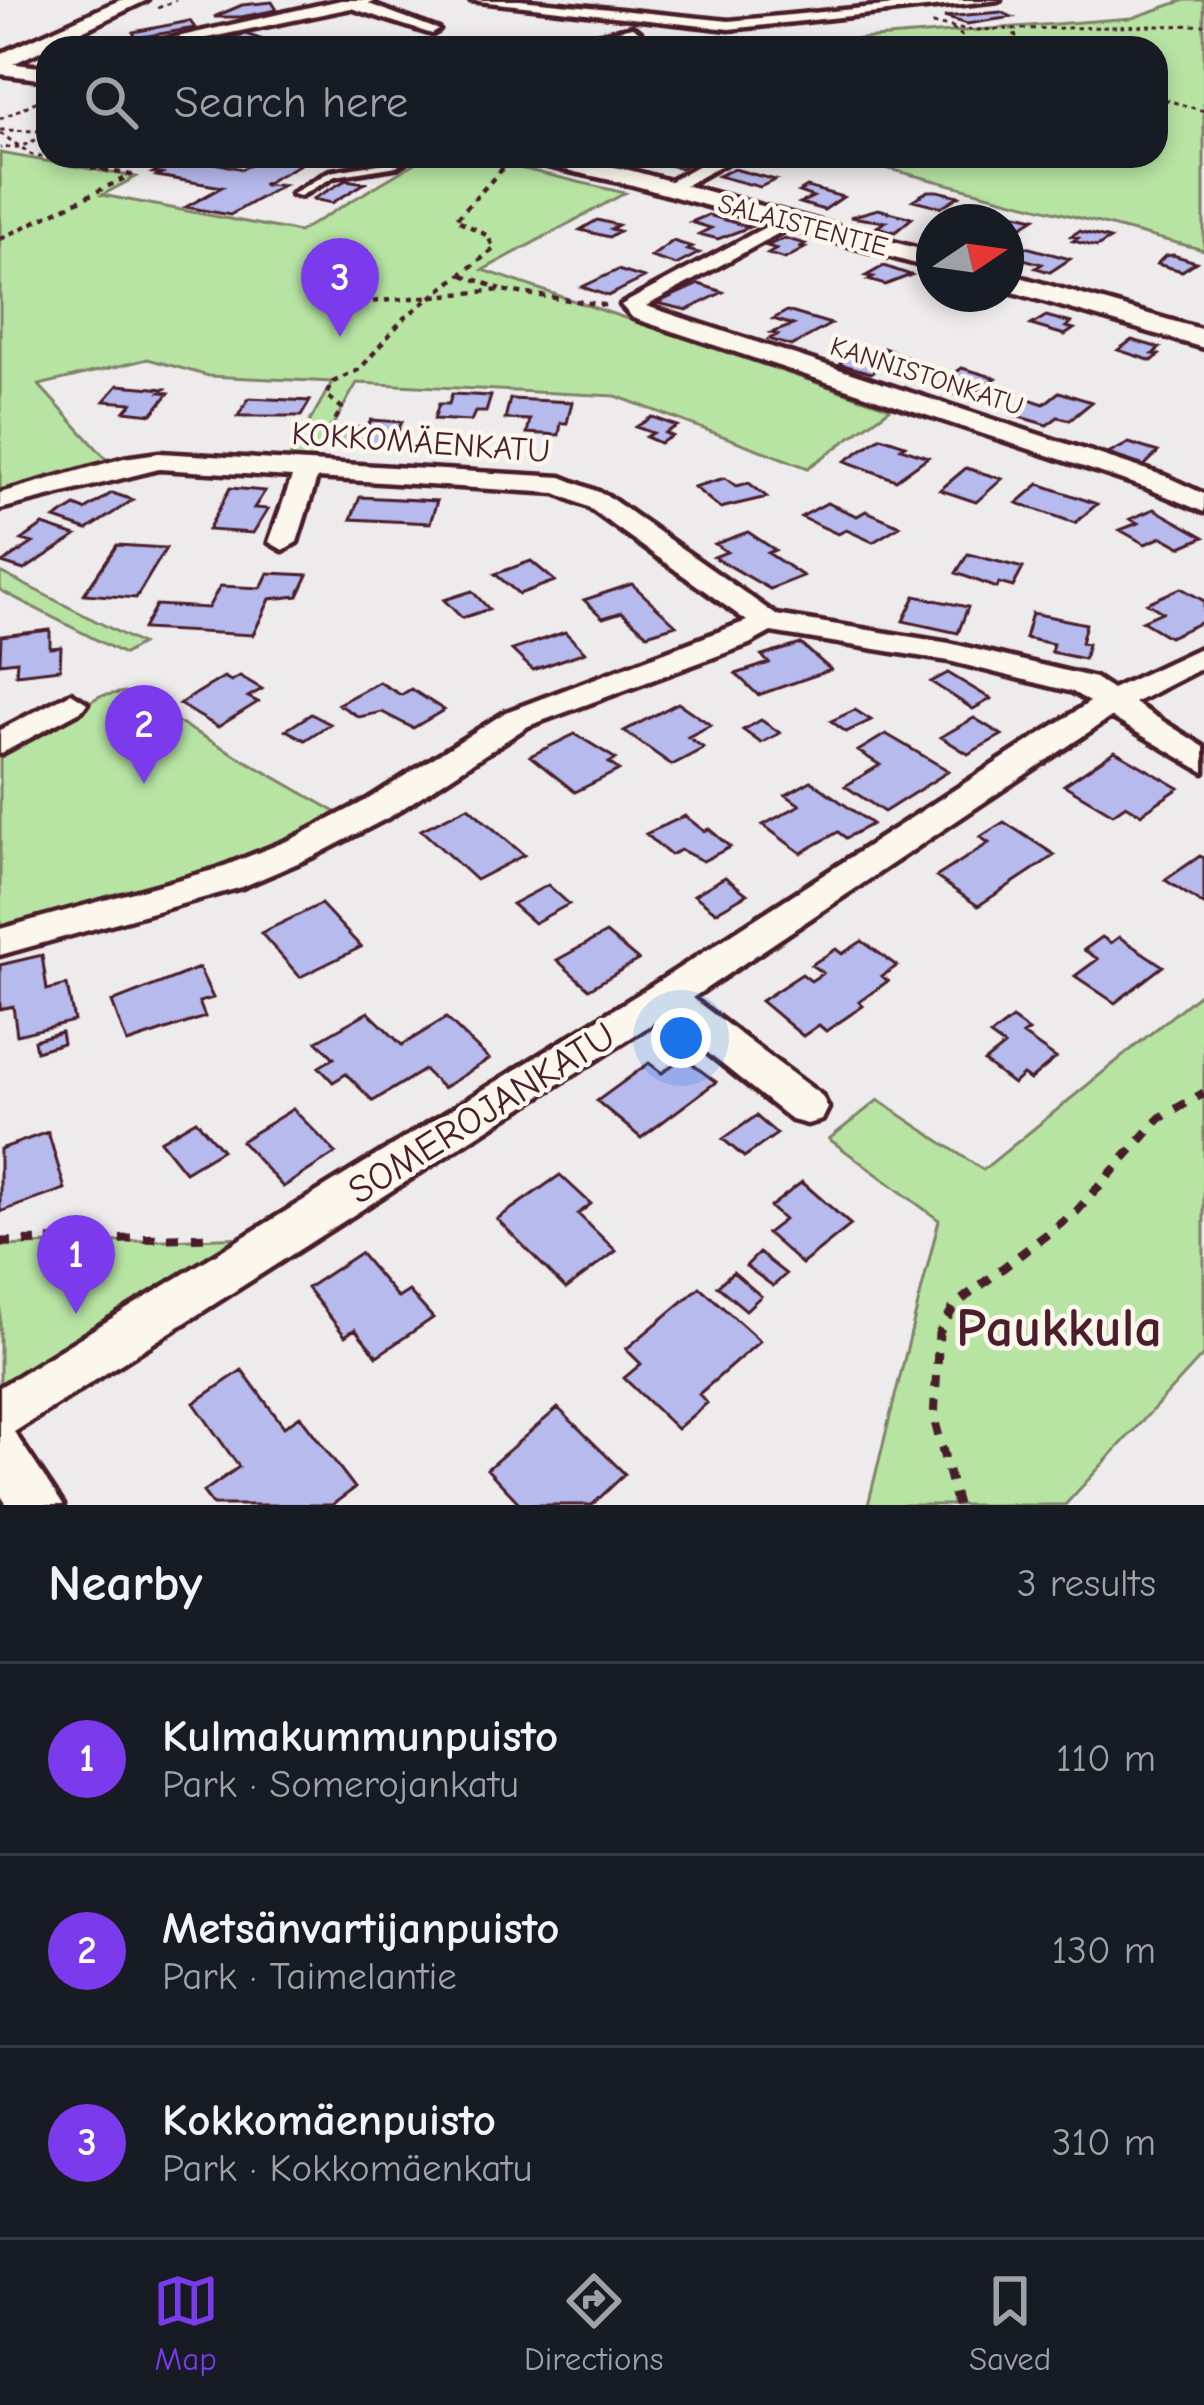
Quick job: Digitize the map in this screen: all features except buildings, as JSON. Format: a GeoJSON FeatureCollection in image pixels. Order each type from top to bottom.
{"type":"FeatureCollection","features":[{"type":"Feature","properties":{"kind":"main road"},"geometry":{"type":"LineString","coordinates":[[61,36],[137,0]]}},
{"type":"Feature","properties":{"kind":"main road"},"geometry":{"type":"LineString","coordinates":[[0,65],[36,48]]}},
{"type":"Feature","properties":{"kind":"street"},"geometry":{"type":"LineString","coordinates":[[182,36],[302,4],[369,0]]}},
{"type":"Feature","properties":{"kind":"street"},"geometry":{"type":"LineString","coordinates":[[477,0],[729,25]]}},
{"type":"Feature","properties":{"kind":"street"},"geometry":{"type":"LineString","coordinates":[[604,36],[988,0]]}},
{"type":"Feature","properties":{"kind":"street"},"geometry":{"type":"LineString","coordinates":[[346,2],[432,30]]}},
{"type":"Feature","properties":{"kind":"street"},"geometry":{"type":"LineString","coordinates":[[761,4],[782,22]]}},
{"type":"Feature","properties":{"kind":"street"},"geometry":{"type":"LineString","coordinates":[[761,4],[806,20]]}},
{"type":"Feature","properties":{"kind":"street"},"geometry":{"type":"LineString","coordinates":[[0,65],[36,72]]}},
{"type":"Feature","properties":{"kind":"street","name":"SALAISTENTIE"},"geometry":{"type":"LineString","coordinates":[[583,168],[916,256]]}},
{"type":"Feature","properties":{"kind":"street"},"geometry":{"type":"LineString","coordinates":[[667,188],[706,168]]}},
{"type":"Feature","properties":{"kind":"street"},"geometry":{"type":"LineString","coordinates":[[632,305],[791,221]]}},
{"type":"Feature","properties":{"kind":"street"},"geometry":{"type":"LineString","coordinates":[[1024,286],[1204,339]]}},
{"type":"Feature","properties":{"kind":"street","name":"KANNISTONKATU"},"geometry":{"type":"LineString","coordinates":[[632,305],[641,314],[1156,482],[1204,505]]}},
{"type":"Feature","properties":{"kind":"street","name":"KOKKOMÄENKATU"},"geometry":{"type":"LineString","coordinates":[[0,501],[141,462],[540,482],[583,492],[767,622],[949,652],[1084,685],[1204,762]]}},
{"type":"Feature","properties":{"kind":"street"},"geometry":{"type":"LineString","coordinates":[[283,542],[307,470]]}},
{"type":"Feature","properties":{"kind":"street"},"geometry":{"type":"LineString","coordinates":[[0,942],[229,878],[285,855],[379,808],[517,719],[738,638],[767,622]]}},
{"type":"Feature","properties":{"kind":"street","name":"SOMEROJANKATU"},"geometry":{"type":"LineString","coordinates":[[0,1414],[664,997],[1112,702],[1204,656]]}},
{"type":"Feature","properties":{"kind":"street"},"geometry":{"type":"LineString","coordinates":[[0,744],[71,704]]}},
{"type":"Feature","properties":{"kind":"street"},"geometry":{"type":"LineString","coordinates":[[664,997],[807,1108]]}},
{"type":"Feature","properties":{"kind":"street"},"geometry":{"type":"LineString","coordinates":[[0,1450],[37,1505]]}},
{"type":"Feature","properties":{"kind":"lane"},"geometry":{"type":"LineString","coordinates":[[297,194],[332,174],[369,168]]}},
{"type":"Feature","properties":{"kind":"path"},"geometry":{"type":"LineString","coordinates":[[928,23],[1011,29],[1204,25]]}},
{"type":"Feature","properties":{"kind":"path"},"geometry":{"type":"LineString","coordinates":[[952,28],[962,36]]}},
{"type":"Feature","properties":{"kind":"path"},"geometry":{"type":"LineString","coordinates":[[1011,29],[1016,36]]}},
{"type":"Feature","properties":{"kind":"path"},"geometry":{"type":"LineString","coordinates":[[1168,100],[1204,111]]}},
{"type":"Feature","properties":{"kind":"path"},"geometry":{"type":"LineString","coordinates":[[0,118],[36,102]]}},
{"type":"Feature","properties":{"kind":"path"},"geometry":{"type":"LineString","coordinates":[[0,131],[36,130]]}},
{"type":"Feature","properties":{"kind":"path"},"geometry":{"type":"LineString","coordinates":[[0,131],[36,156]]}},
{"type":"Feature","properties":{"kind":"path"},"geometry":{"type":"LineString","coordinates":[[0,148],[36,140]]}},
{"type":"Feature","properties":{"kind":"path"},"geometry":{"type":"LineString","coordinates":[[0,238],[131,175],[96,168]]}},
{"type":"Feature","properties":{"kind":"path"},"geometry":{"type":"LineString","coordinates":[[307,470],[342,408],[326,395],[333,382],[360,369],[404,318],[440,295],[494,248],[488,236],[457,219],[502,168]]}},
{"type":"Feature","properties":{"kind":"path"},"geometry":{"type":"LineString","coordinates":[[462,274],[504,290],[582,308],[632,305]]}},
{"type":"Feature","properties":{"kind":"path"},"geometry":{"type":"LineString","coordinates":[[315,290],[364,302],[504,290]]}},
{"type":"Feature","properties":{"kind":"path"},"geometry":{"type":"LineString","coordinates":[[957,1505],[934,1418],[939,1333],[955,1305],[1077,1210],[1160,1118],[1204,1093]]}},
{"type":"Feature","properties":{"kind":"path"},"geometry":{"type":"LineString","coordinates":[[0,1242],[286,1236]]}},
{"type":"Feature","properties":{"kind":"green space"},"geometry":{"type":"Polygon","coordinates":[[[1185,0],[1204,0],[1204,250],[886,168],[1168,168],[1168,36],[900,36],[1132,18],[1185,0]]]}},
{"type":"Feature","properties":{"kind":"green space"},"geometry":{"type":"Polygon","coordinates":[[[0,153],[36,159],[36,168],[85,168],[136,177],[102,195],[299,232],[407,168],[520,168],[625,193],[483,270],[891,408],[808,468],[616,396],[357,383],[311,463],[287,462],[332,382],[209,376],[148,359],[39,385],[110,463],[0,494],[0,153]]]}},
{"type":"Feature","properties":{"kind":"green space"},"geometry":{"type":"Polygon","coordinates":[[[0,572],[141,644],[124,654],[0,590],[0,572]]]}},
{"type":"Feature","properties":{"kind":"green space"},"geometry":{"type":"Polygon","coordinates":[[[125,692],[341,815],[208,870],[0,927],[0,754],[100,696],[125,692]]]}},
{"type":"Feature","properties":{"kind":"green space"},"geometry":{"type":"Polygon","coordinates":[[[1204,990],[1204,1354],[1065,1505],[868,1505],[939,1220],[829,1139],[878,1100],[983,1170],[1204,990]]]}},
{"type":"Feature","properties":{"kind":"green space"},"geometry":{"type":"Polygon","coordinates":[[[276,1236],[0,1399],[0,1246],[276,1236]]]}},
{"type":"Feature","properties":{"kind":"place","name":"Kokkomäenpuisto"},"geometry":{"type":"Point","coordinates":[340,337]}},
{"type":"Feature","properties":{"kind":"place","name":"Metsänvartijanpuisto"},"geometry":{"type":"Point","coordinates":[144,784]}},
{"type":"Feature","properties":{"kind":"place","name":"Kulmakummunpuisto"},"geometry":{"type":"Point","coordinates":[76,1314]}},
{"type":"Feature","properties":{"kind":"district","name":"Paukkula"},"geometry":{"type":"Point","coordinates":[1059,1327]}}]}
